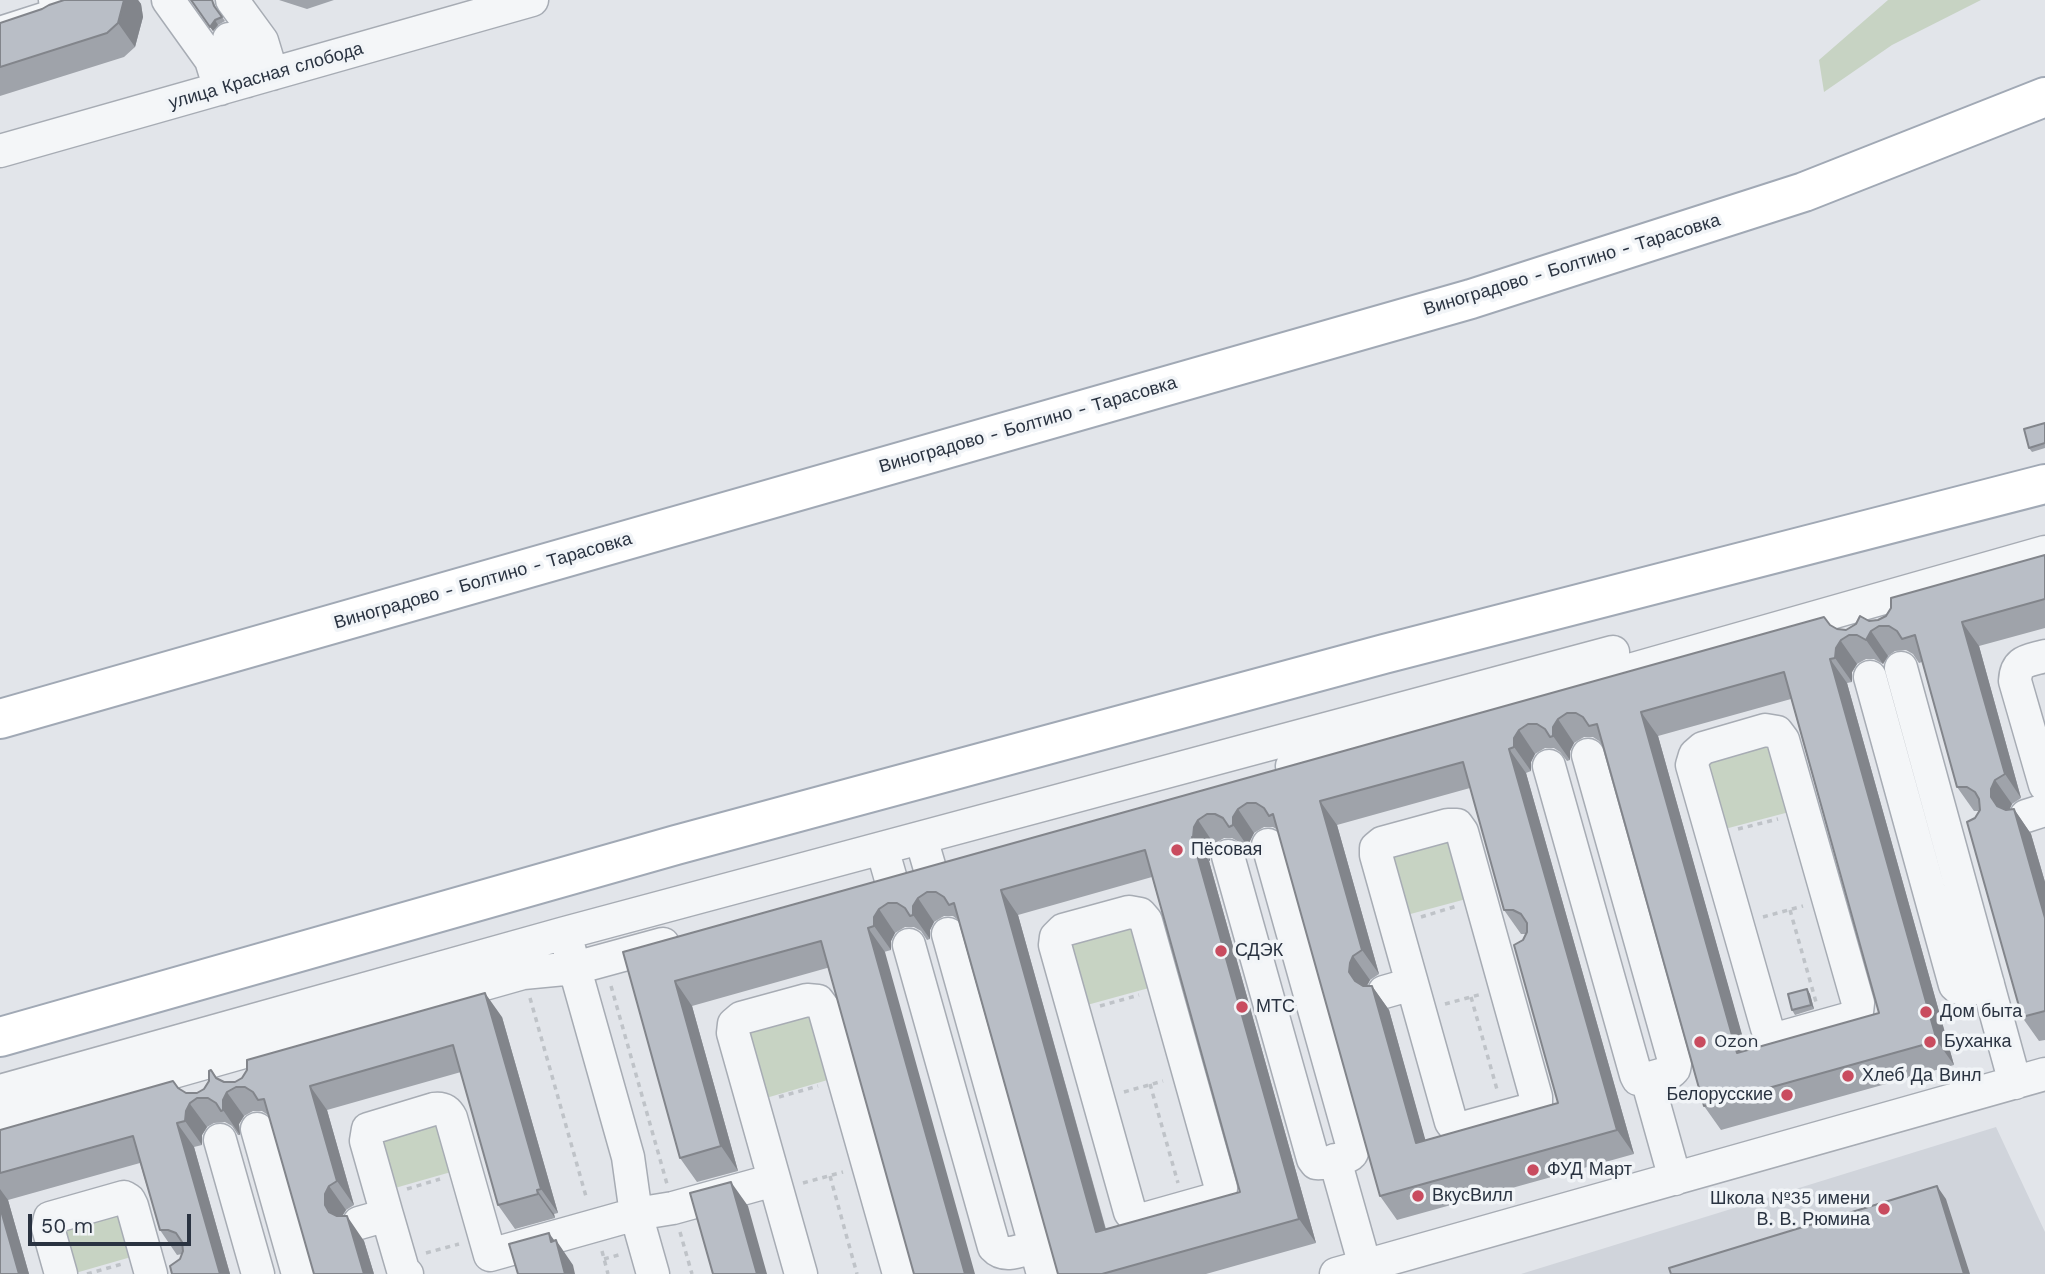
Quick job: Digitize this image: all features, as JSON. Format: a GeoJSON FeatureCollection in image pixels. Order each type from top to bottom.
{"type":"FeatureCollection","features":[{"type":"Feature","properties":{"kind":"main road","name":"Виноградово - Болтино - Тарасовка"},"geometry":{"type":"LineString","coordinates":[[0,719],[1471,299],[1804,192],[2045,97]]}},
{"type":"Feature","properties":{"kind":"main road"},"geometry":{"type":"LineString","coordinates":[[0,1037],[689,842],[1384,654],[2045,484]]}},
{"type":"Feature","properties":{"kind":"street"},"geometry":{"type":"LineString","coordinates":[[0,33],[53,16],[58,6],[55,0]]}},
{"type":"Feature","properties":{"kind":"street"},"geometry":{"type":"LineString","coordinates":[[168,0],[211,60],[246,81]]}},
{"type":"Feature","properties":{"kind":"street"},"geometry":{"type":"LineString","coordinates":[[232,0],[262,41],[246,81]]}},
{"type":"Feature","properties":{"kind":"street","name":"улица Красная слобода"},"geometry":{"type":"LineString","coordinates":[[0,151],[531,0]]}},
{"type":"Feature","properties":{"kind":"street"},"geometry":{"type":"LineString","coordinates":[[229,39],[239,51],[246,81]]}},
{"type":"Feature","properties":{"kind":"street"},"geometry":{"type":"LineString","coordinates":[[1883,602],[2045,537]]}},
{"type":"Feature","properties":{"kind":"street"},"geometry":{"type":"LineString","coordinates":[[236,1053],[565,933],[921,838],[1205,776],[1531,700],[1852,611],[2045,552]]}},
{"type":"Feature","properties":{"kind":"street"},"geometry":{"type":"LineString","coordinates":[[2045,656],[2022,663],[2016,671],[2015,681],[2045,785]]}},
{"type":"Feature","properties":{"kind":"street"},"geometry":{"type":"LineString","coordinates":[[1901,668],[2015,1083]]}},
{"type":"Feature","properties":{"kind":"street"},"geometry":{"type":"LineString","coordinates":[[1870,677],[1906,850],[1955,985],[1965,990],[1988,984]]}},
{"type":"Feature","properties":{"kind":"street"},"geometry":{"type":"LineString","coordinates":[[1765,730],[1777,732],[1783,740],[1804,812],[1832,879],[1858,1003],[1857,1012],[1851,1018],[1783,1037],[1773,1035],[1768,1028],[1725,910],[1713,836],[1692,765],[1695,755],[1703,748],[1765,730]]}},
{"type":"Feature","properties":{"kind":"street"},"geometry":{"type":"LineString","coordinates":[[1549,766],[1584,936],[1636,1075],[1638,1079],[1647,1079],[1671,1072],[1675,1065],[1649,922],[1588,755]]}},
{"type":"Feature","properties":{"kind":"street"},"geometry":{"type":"LineString","coordinates":[[1160,803],[1205,776]]}},
{"type":"Feature","properties":{"kind":"street"},"geometry":{"type":"LineString","coordinates":[[1448,825],[1457,825],[1462,832],[1481,900],[1510,966],[1536,1104],[1529,1110],[1463,1128],[1455,1127],[1451,1122],[1405,995],[1395,924],[1376,848],[1382,843],[1448,825]]}},
{"type":"Feature","properties":{"kind":"street"},"geometry":{"type":"LineString","coordinates":[[1948,838],[1979,829]]}},
{"type":"Feature","properties":{"kind":"street"},"geometry":{"type":"LineString","coordinates":[[882,848],[885,890],[941,874],[921,838]]}},
{"type":"Feature","properties":{"kind":"street"},"geometry":{"type":"LineString","coordinates":[[1228,856],[1265,1025],[1313,1159],[1315,1163],[1322,1164],[1348,1157],[1353,1147],[1326,1008],[1268,845]]}},
{"type":"Feature","properties":{"kind":"street"},"geometry":{"type":"LineString","coordinates":[[1129,912],[1140,914],[1146,921],[1165,988],[1193,1054],[1221,1188],[1215,1199],[1144,1219],[1134,1217],[1130,1212],[1084,1084],[1074,1013],[1055,945],[1056,937],[1063,930],[1129,912]]}},
{"type":"Feature","properties":{"kind":"street"},"geometry":{"type":"LineString","coordinates":[[565,933],[589,964],[628,1157],[636,1214],[653,1274]]}},
{"type":"Feature","properties":{"kind":"street"},"geometry":{"type":"LineString","coordinates":[[909,945],[943,1114],[994,1247],[999,1253],[1040,1260],[1006,1097],[948,934]]}},
{"type":"Feature","properties":{"kind":"street"},"geometry":{"type":"LineString","coordinates":[[0,1121],[523,973],[589,964],[691,936]]}},
{"type":"Feature","properties":{"kind":"street"},"geometry":{"type":"LineString","coordinates":[[801,1274],[733,1033],[734,1024],[741,1018],[807,1000],[818,1001],[824,1009],[844,1079],[871,1145],[899,1274]]}},
{"type":"Feature","properties":{"kind":"street"},"geometry":{"type":"LineString","coordinates":[[0,1091],[198,1063]]}},
{"type":"Feature","properties":{"kind":"street"},"geometry":{"type":"LineString","coordinates":[[1335,1160],[1350,1270],[2045,1074]]}},
{"type":"Feature","properties":{"kind":"street"},"geometry":{"type":"LineString","coordinates":[[1647,1079],[1675,1179]]}},
{"type":"Feature","properties":{"kind":"street"},"geometry":{"type":"LineString","coordinates":[[404,1267],[376,1211],[366,1141],[368,1129],[434,1108],[447,1111],[451,1118],[487,1255],[636,1214],[776,1185]]}},
{"type":"Feature","properties":{"kind":"street"},"geometry":{"type":"LineString","coordinates":[[257,1129],[301,1239],[299,1274]]}},
{"type":"Feature","properties":{"kind":"street"},"geometry":{"type":"LineString","coordinates":[[220,1140],[245,1262]]}},
{"type":"Feature","properties":{"kind":"street"},"geometry":{"type":"LineString","coordinates":[[61,1274],[48,1228],[50,1218],[124,1197],[129,1200],[164,1269]]}},
{"type":"Feature","properties":{"kind":"path"},"geometry":{"type":"LineString","coordinates":[[1713,836],[1804,812]]}},
{"type":"Feature","properties":{"kind":"path"},"geometry":{"type":"LineString","coordinates":[[1725,910],[1790,909],[1832,879]]}},
{"type":"Feature","properties":{"kind":"path"},"geometry":{"type":"LineString","coordinates":[[1395,924],[1481,900]]}},
{"type":"Feature","properties":{"kind":"path"},"geometry":{"type":"LineString","coordinates":[[1790,909],[1823,1026]]}},
{"type":"Feature","properties":{"kind":"path"},"geometry":{"type":"LineString","coordinates":[[589,964],[673,1208],[692,1274]]}},
{"type":"Feature","properties":{"kind":"path"},"geometry":{"type":"LineString","coordinates":[[1405,995],[1471,997],[1510,966]]}},
{"type":"Feature","properties":{"kind":"path"},"geometry":{"type":"LineString","coordinates":[[523,973],[608,1274]]}},
{"type":"Feature","properties":{"kind":"path"},"geometry":{"type":"LineString","coordinates":[[1074,1013],[1165,988]]}},
{"type":"Feature","properties":{"kind":"path"},"geometry":{"type":"LineString","coordinates":[[1471,997],[1504,1116]]}},
{"type":"Feature","properties":{"kind":"path"},"geometry":{"type":"LineString","coordinates":[[1084,1084],[1150,1084],[1193,1054]]}},
{"type":"Feature","properties":{"kind":"path"},"geometry":{"type":"LineString","coordinates":[[753,1105],[844,1079]]}},
{"type":"Feature","properties":{"kind":"path"},"geometry":{"type":"LineString","coordinates":[[1150,1084],[1184,1208]]}},
{"type":"Feature","properties":{"kind":"path"},"geometry":{"type":"LineString","coordinates":[[776,1185],[830,1176],[871,1145]]}},
{"type":"Feature","properties":{"kind":"path"},"geometry":{"type":"LineString","coordinates":[[376,1211],[466,1172]]}},
{"type":"Feature","properties":{"kind":"path"},"geometry":{"type":"LineString","coordinates":[[830,1176],[857,1274]]}},
{"type":"Feature","properties":{"kind":"path"},"geometry":{"type":"LineString","coordinates":[[404,1267],[487,1255]]}},
{"type":"Feature","properties":{"kind":"path"},"geometry":{"type":"LineString","coordinates":[[87,1274],[164,1269]]}},
{"type":"Feature","properties":{"kind":"shaded area","name":"Школа №35 имени В. В. Рюмина"},"geometry":{"type":"Polygon","coordinates":[[[1996,1127],[2045,1232],[2045,1274],[1521,1274],[1996,1127]]]}},
{"type":"Feature","properties":{"kind":"green space"},"geometry":{"type":"Polygon","coordinates":[[[1888,0],[1981,0],[1892,45],[1824,92],[1819,60],[1888,0]]]}},
{"type":"Feature","properties":{"kind":"green space"},"geometry":{"type":"Polygon","coordinates":[[[1775,745],[1793,811],[1721,830],[1704,764],[1775,745]]]}},
{"type":"Feature","properties":{"kind":"green space"},"geometry":{"type":"Polygon","coordinates":[[[1451,831],[1470,898],[1403,916],[1385,850],[1451,831]]]}},
{"type":"Feature","properties":{"kind":"green space"},"geometry":{"type":"Polygon","coordinates":[[[1132,926],[1149,988],[1087,1005],[1069,943],[1132,926]]]}},
{"type":"Feature","properties":{"kind":"green space"},"geometry":{"type":"Polygon","coordinates":[[[812,1011],[831,1079],[766,1098],[746,1030],[812,1011]]]}},
{"type":"Feature","properties":{"kind":"green space"},"geometry":{"type":"Polygon","coordinates":[[[434,1118],[458,1170],[388,1190],[379,1133],[434,1118]]]}},
{"type":"Feature","properties":{"kind":"green space"},"geometry":{"type":"Polygon","coordinates":[[[117,1207],[138,1255],[72,1274],[61,1223],[117,1207]]]}},
{"type":"Feature","properties":{"kind":"building"},"geometry":{"type":"Polygon","coordinates":[[[64,0],[124,0],[118,23],[107,33],[0,67],[0,23],[64,0]]]}},
{"type":"Feature","properties":{"kind":"building"},"geometry":{"type":"Polygon","coordinates":[[[191,0],[212,0],[222,17],[215,20],[210,27],[191,0]]]}},
{"type":"Feature","properties":{"kind":"building"},"geometry":{"type":"Polygon","coordinates":[[[2045,423],[2045,443],[2029,448],[2024,429],[2045,423]]]}},
{"type":"Feature","properties":{"kind":"building"},"geometry":{"type":"Polygon","coordinates":[[[2045,555],[2045,599],[1962,622],[2005,774],[1995,780],[1991,797],[1997,806],[2006,810],[2014,809],[2045,918],[2045,1011],[2022,1017],[1967,822],[1975,818],[1980,810],[1979,799],[1975,792],[1967,787],[1957,787],[1915,635],[1902,639],[1897,631],[1889,626],[1879,626],[1871,631],[1866,640],[1857,635],[1849,635],[1841,640],[1836,648],[1835,658],[1830,659],[1937,1041],[1704,1106],[1597,724],[1589,726],[1583,717],[1576,713],[1567,713],[1558,719],[1553,727],[1553,736],[1550,737],[1545,729],[1537,724],[1528,724],[1519,730],[1514,738],[1514,747],[1509,749],[1617,1130],[1380,1196],[1273,814],[1269,816],[1264,808],[1256,803],[1247,803],[1238,809],[1233,817],[1233,825],[1229,827],[1223,818],[1207,814],[1198,820],[1192,837],[1299,1219],[1102,1274],[1058,1274],[954,903],[949,905],[944,897],[936,892],[927,892],[918,898],[913,906],[913,915],[910,916],[905,908],[897,903],[888,903],[879,909],[874,917],[874,926],[868,928],[965,1274],[914,1274],[821,941],[675,981],[721,1146],[680,1158],[623,952],[1824,617],[1830,625],[1846,630],[1856,624],[1860,616],[1869,621],[1886,616],[1891,608],[1891,598],[2045,555]],[[1784,672],[1641,712],[1737,1053],[1879,1013],[1784,672]],[[1463,762],[1320,801],[1362,950],[1353,956],[1349,972],[1355,981],[1363,986],[1372,986],[1416,1143],[1558,1103],[1514,945],[1523,940],[1527,923],[1521,914],[1504,910],[1463,762]],[[1145,850],[1001,890],[1096,1232],[1240,1192],[1145,850]]]}},
{"type":"Feature","properties":{"kind":"building"},"geometry":{"type":"Polygon","coordinates":[[[1807,989],[1811,1005],[1792,1010],[1788,994],[1807,989]]]}},
{"type":"Feature","properties":{"kind":"building"},"geometry":{"type":"Polygon","coordinates":[[[485,993],[541,1189],[537,1190],[538,1194],[498,1205],[453,1045],[310,1086],[337,1181],[329,1186],[325,1194],[325,1205],[329,1212],[337,1216],[347,1216],[364,1274],[314,1274],[264,1099],[258,1100],[253,1092],[245,1087],[236,1087],[227,1092],[221,1111],[216,1103],[208,1098],[197,1098],[190,1103],[185,1121],[177,1123],[220,1274],[172,1274],[170,1266],[180,1259],[182,1242],[176,1233],[160,1230],[133,1136],[0,1173],[0,1130],[173,1081],[186,1093],[197,1093],[204,1089],[209,1081],[211,1070],[216,1078],[224,1082],[235,1082],[242,1078],[247,1070],[247,1060],[485,993]]]}},
{"type":"Feature","properties":{"kind":"building"},"geometry":{"type":"Polygon","coordinates":[[[731,1182],[757,1274],[713,1274],[690,1193],[731,1182]]]}},
{"type":"Feature","properties":{"kind":"building"},"geometry":{"type":"Polygon","coordinates":[[[1937,1186],[1964,1274],[1671,1274],[1669,1268],[1937,1186]]]}},
{"type":"Feature","properties":{"kind":"building"},"geometry":{"type":"Polygon","coordinates":[[[0,1207],[19,1274],[0,1274],[0,1207]]]}},
{"type":"Feature","properties":{"kind":"building"},"geometry":{"type":"Polygon","coordinates":[[[549,1233],[551,1242],[556,1240],[565,1274],[518,1274],[509,1244],[549,1233]]]}},
{"type":"Feature","properties":{"kind":"place","name":"Пёсовая"},"geometry":{"type":"Point","coordinates":[1177,850]}},
{"type":"Feature","properties":{"kind":"place","name":"СДЭК"},"geometry":{"type":"Point","coordinates":[1221,951]}},
{"type":"Feature","properties":{"kind":"place","name":"МТС"},"geometry":{"type":"Point","coordinates":[1242,1007]}},
{"type":"Feature","properties":{"kind":"place","name":"Дом быта"},"geometry":{"type":"Point","coordinates":[1926,1012]}},
{"type":"Feature","properties":{"kind":"place","name":"Ozon"},"geometry":{"type":"Point","coordinates":[1700,1042]}},
{"type":"Feature","properties":{"kind":"place","name":"Буханка"},"geometry":{"type":"Point","coordinates":[1930,1042]}},
{"type":"Feature","properties":{"kind":"place","name":"Хлеб Да Винл"},"geometry":{"type":"Point","coordinates":[1848,1076]}},
{"type":"Feature","properties":{"kind":"place","name":"Белорусские"},"geometry":{"type":"Point","coordinates":[1787,1095]}},
{"type":"Feature","properties":{"kind":"place","name":"ФУД Март"},"geometry":{"type":"Point","coordinates":[1533,1170]}},
{"type":"Feature","properties":{"kind":"place","name":"ВкусВилл"},"geometry":{"type":"Point","coordinates":[1418,1196]}},
{"type":"Feature","properties":{"kind":"place","name":"Школа №35 имени В. В. Рюмина"},"geometry":{"type":"Point","coordinates":[1884,1209]}}]}
